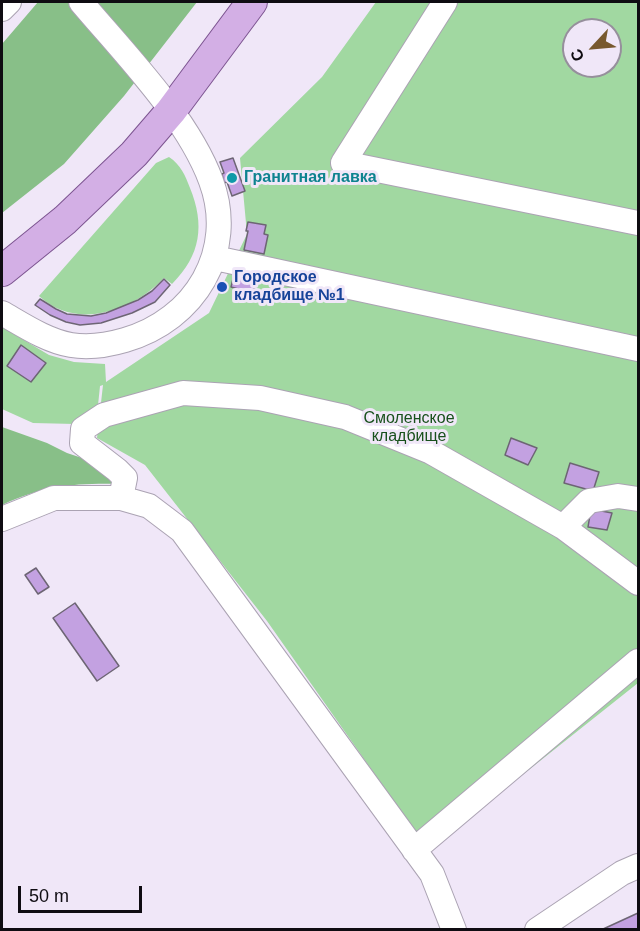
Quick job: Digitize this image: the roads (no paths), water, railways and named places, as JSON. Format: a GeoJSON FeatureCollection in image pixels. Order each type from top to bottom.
{"type":"FeatureCollection","features":[{"type":"Feature","properties":{"kind":"main road"},"geometry":{"type":"LineString","coordinates":[[2,271],[65,220],[110,179],[171,111],[252,2]]}},
{"type":"Feature","properties":{"kind":"street"},"geometry":{"type":"LineString","coordinates":[[2,9],[9,2]]}},
{"type":"Feature","properties":{"kind":"street"},"geometry":{"type":"LineString","coordinates":[[2,313],[53,340],[72,345],[112,344],[150,331],[182,309],[205,278],[215,258],[218,211],[212,183],[201,156],[171,111],[81,2]]}},
{"type":"Feature","properties":{"kind":"street"},"geometry":{"type":"LineString","coordinates":[[445,2],[343,163],[639,223]]}},
{"type":"Feature","properties":{"kind":"street"},"geometry":{"type":"LineString","coordinates":[[215,258],[639,350]]}},
{"type":"Feature","properties":{"kind":"street"},"geometry":{"type":"LineString","coordinates":[[122,498],[125,478],[82,443],[83,429],[104,415],[183,393],[260,398],[345,417],[431,453],[563,527],[639,583]]}},
{"type":"Feature","properties":{"kind":"street"},"geometry":{"type":"LineString","coordinates":[[563,527],[589,501],[618,496],[639,499]]}},
{"type":"Feature","properties":{"kind":"street"},"geometry":{"type":"LineString","coordinates":[[2,519],[54,498],[122,498],[149,506],[182,531],[432,874],[454,930]]}},
{"type":"Feature","properties":{"kind":"street"},"geometry":{"type":"LineString","coordinates":[[414,850],[639,661]]}},
{"type":"Feature","properties":{"kind":"street"},"geometry":{"type":"LineString","coordinates":[[537,930],[622,873],[639,866]]}},
{"type":"Feature","properties":{"kind":"place","name":"Гранитная лавка"},"geometry":{"type":"Point","coordinates":[232,178]}},
{"type":"Feature","properties":{"kind":"place","name":"Городское кладбище №1"},"geometry":{"type":"Point","coordinates":[222,287]}},
{"type":"Feature","properties":{"kind":"park label","name":"Смоленское кладбище"},"geometry":{"type":"Point","coordinates":[409,428]}}]}
